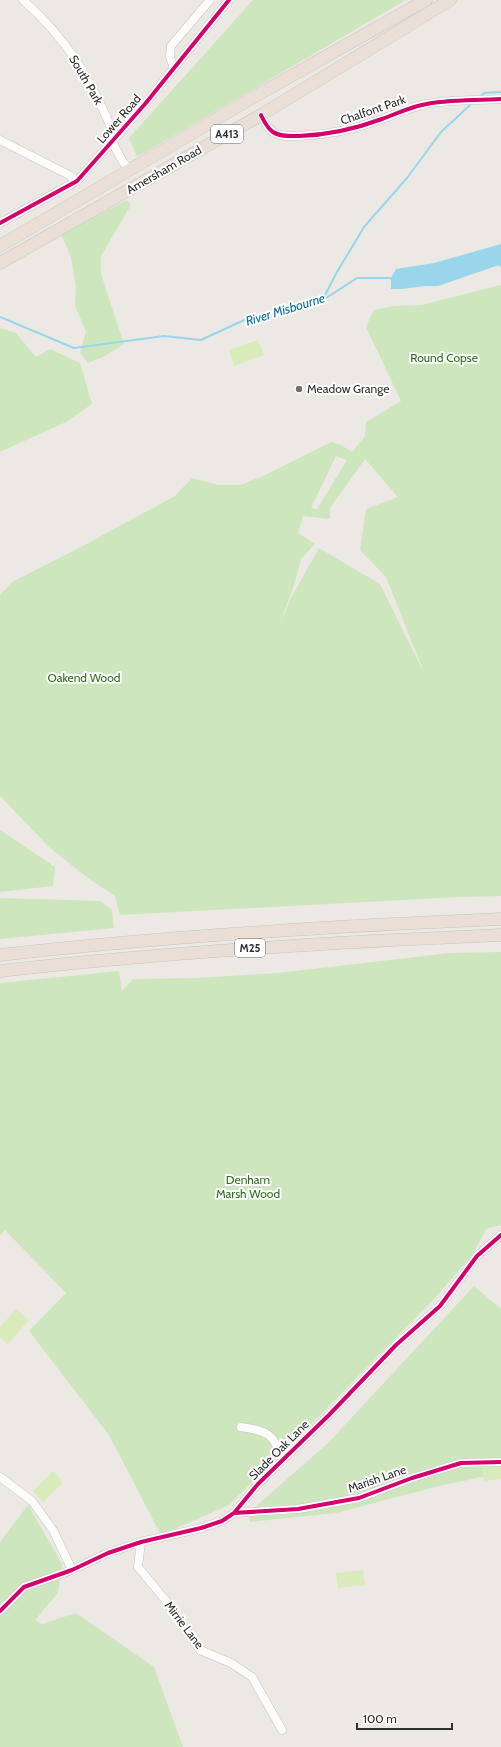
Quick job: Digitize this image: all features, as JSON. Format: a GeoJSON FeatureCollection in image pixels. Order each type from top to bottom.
{"type":"FeatureCollection","features":[{"type":"Feature","properties":{"kind":"highway","name":"A413"},"geometry":{"type":"LineString","coordinates":[[0,246],[426,0]]}},
{"type":"Feature","properties":{"kind":"highway","name":"Amersham Road"},"geometry":{"type":"LineString","coordinates":[[0,263],[261,115],[450,0]]}},
{"type":"Feature","properties":{"kind":"highway","name":"M25"},"geometry":{"type":"LineString","coordinates":[[0,955],[184,936],[345,926],[501,919]]}},
{"type":"Feature","properties":{"kind":"highway","name":"M25"},"geometry":{"type":"LineString","coordinates":[[0,972],[131,958],[349,941],[501,935]]}},
{"type":"Feature","properties":{"kind":"street","name":"South Park"},"geometry":{"type":"LineString","coordinates":[[23,0],[38,13],[64,43],[86,75],[113,132],[112,142],[123,162],[130,170]]}},
{"type":"Feature","properties":{"kind":"street"},"geometry":{"type":"LineString","coordinates":[[174,68],[170,57],[171,46],[210,0]]}},
{"type":"Feature","properties":{"kind":"street","name":"Lower Road"},"geometry":{"type":"LineString","coordinates":[[0,223],[77,181],[145,104],[229,0]]}},
{"type":"Feature","properties":{"kind":"street","name":"Chalfont Park"},"geometry":{"type":"LineString","coordinates":[[261,115],[267,126],[274,133],[284,136],[320,136],[355,128],[402,110],[422,105],[440,102],[501,99]]}},
{"type":"Feature","properties":{"kind":"street"},"geometry":{"type":"LineString","coordinates":[[0,140],[69,175],[77,181]]}},
{"type":"Feature","properties":{"kind":"street","name":"Slade Oak Lane"},"geometry":{"type":"LineString","coordinates":[[0,1611],[24,1587],[72,1570],[108,1552],[141,1542],[201,1528],[222,1521],[234,1513],[258,1484],[396,1345],[440,1306],[477,1256],[501,1235]]}},
{"type":"Feature","properties":{"kind":"street"},"geometry":{"type":"LineString","coordinates":[[241,1427],[260,1430],[271,1436],[279,1451],[282,1461]]}},
{"type":"Feature","properties":{"kind":"street","name":"Marish Lane"},"geometry":{"type":"LineString","coordinates":[[234,1513],[298,1509],[359,1498],[412,1478],[461,1463],[501,1462]]}},
{"type":"Feature","properties":{"kind":"street"},"geometry":{"type":"LineString","coordinates":[[0,1477],[32,1501],[53,1530],[72,1570]]}},
{"type":"Feature","properties":{"kind":"street","name":"Mirrie Lane"},"geometry":{"type":"LineString","coordinates":[[141,1542],[138,1567],[167,1602],[200,1650],[231,1663],[252,1677],[282,1730]]}},
{"type":"Feature","properties":{"kind":"green space"},"geometry":{"type":"Polygon","coordinates":[[[253,0],[406,0],[137,157],[129,138],[253,0]]]}},
{"type":"Feature","properties":{"kind":"green space"},"geometry":{"type":"Polygon","coordinates":[[[127,200],[131,205],[101,256],[101,274],[124,344],[103,357],[88,363],[80,353],[86,331],[75,306],[76,288],[71,257],[61,234],[127,200]]]}},
{"type":"Feature","properties":{"kind":"green space"},"geometry":{"type":"Polygon","coordinates":[[[501,285],[501,896],[120,915],[115,896],[89,879],[49,847],[0,796],[0,595],[12,582],[175,496],[192,478],[218,485],[241,485],[263,476],[331,442],[341,445],[352,452],[365,436],[366,422],[401,401],[366,327],[374,310],[393,306],[422,305],[501,285]],[[336,456],[311,508],[317,509],[347,460],[336,456]],[[365,459],[330,508],[330,519],[303,516],[298,533],[315,544],[301,559],[295,583],[279,625],[292,596],[319,548],[380,584],[425,675],[386,577],[360,550],[366,509],[398,497],[365,459]]]}},
{"type":"Feature","properties":{"kind":"green space"},"geometry":{"type":"Polygon","coordinates":[[[0,328],[16,333],[36,357],[50,349],[80,363],[92,404],[66,422],[0,452],[0,328]]]}},
{"type":"Feature","properties":{"kind":"green space"},"geometry":{"type":"Polygon","coordinates":[[[258,340],[264,355],[234,366],[229,350],[258,340]]]}},
{"type":"Feature","properties":{"kind":"green space"},"geometry":{"type":"Polygon","coordinates":[[[0,830],[55,867],[53,886],[0,892],[0,830]]]}},
{"type":"Feature","properties":{"kind":"green space"},"geometry":{"type":"Polygon","coordinates":[[[0,898],[100,901],[112,910],[114,928],[0,939],[0,898]]]}},
{"type":"Feature","properties":{"kind":"green space","name":"Denham Marsh Wood"},"geometry":{"type":"Polygon","coordinates":[[[501,952],[501,1225],[486,1229],[473,1254],[435,1298],[229,1505],[161,1535],[109,1435],[29,1331],[66,1293],[5,1230],[0,1236],[0,983],[119,971],[122,991],[133,979],[197,978],[278,973],[450,953],[501,952]]]}},
{"type":"Feature","properties":{"kind":"green space"},"geometry":{"type":"Polygon","coordinates":[[[474,1286],[501,1309],[501,1473],[439,1486],[336,1513],[249,1522],[253,1509],[328,1443],[474,1286]]]}},
{"type":"Feature","properties":{"kind":"green space"},"geometry":{"type":"Polygon","coordinates":[[[16,1309],[29,1320],[8,1344],[0,1337],[0,1327],[16,1309]]]}},
{"type":"Feature","properties":{"kind":"green space"},"geometry":{"type":"Polygon","coordinates":[[[501,1464],[501,1479],[484,1481],[482,1466],[501,1464]]]}},
{"type":"Feature","properties":{"kind":"green space"},"geometry":{"type":"Polygon","coordinates":[[[53,1471],[63,1482],[43,1502],[33,1491],[53,1471]]]}},
{"type":"Feature","properties":{"kind":"green space"},"geometry":{"type":"Polygon","coordinates":[[[28,1505],[62,1564],[58,1593],[35,1620],[42,1624],[76,1613],[154,1667],[183,1747],[0,1747],[0,1542],[28,1505]]]}},
{"type":"Feature","properties":{"kind":"green space"},"geometry":{"type":"Polygon","coordinates":[[[363,1570],[365,1585],[338,1588],[336,1573],[363,1570]]]}},
{"type":"Feature","properties":{"kind":"water"},"geometry":{"type":"Polygon","coordinates":[[[501,244],[501,268],[499,265],[438,286],[391,289],[391,278],[396,269],[434,263],[501,244]]]}},
{"type":"Feature","properties":{"kind":"waterway"},"geometry":{"type":"LineString","coordinates":[[482,95],[484,93],[501,92]]}},
{"type":"Feature","properties":{"kind":"waterway"},"geometry":{"type":"LineString","coordinates":[[323,299],[364,227],[407,178],[441,132],[470,105]]}},
{"type":"Feature","properties":{"kind":"waterway","name":"River Misbourne"},"geometry":{"type":"LineString","coordinates":[[0,317],[74,348],[164,336],[201,340],[253,316],[323,300],[357,278],[393,278]]}},
{"type":"Feature","properties":{"kind":"cycle path"},"geometry":{"type":"LineString","coordinates":[[0,223],[77,181],[145,104],[229,0]]}},
{"type":"Feature","properties":{"kind":"cycle path"},"geometry":{"type":"LineString","coordinates":[[261,115],[267,126],[276,134],[299,136],[331,133],[352,129],[412,108],[432,103],[501,99]]}},
{"type":"Feature","properties":{"kind":"cycle path"},"geometry":{"type":"LineString","coordinates":[[0,1611],[24,1587],[72,1570],[108,1553],[141,1542],[201,1528],[222,1521],[234,1513],[258,1484],[329,1415],[396,1345],[440,1306],[477,1256],[501,1235]]}},
{"type":"Feature","properties":{"kind":"cycle path"},"geometry":{"type":"LineString","coordinates":[[234,1513],[298,1509],[359,1498],[412,1478],[461,1463],[501,1462]]}},
{"type":"Feature","properties":{"kind":"place","name":"Meadow Grange"},"geometry":{"type":"Point","coordinates":[299,389]}},
{"type":"Feature","properties":{"kind":"park label","name":"Round Copse"},"geometry":{"type":"Point","coordinates":[444,358]}},
{"type":"Feature","properties":{"kind":"park label","name":"Oakend Wood"},"geometry":{"type":"Point","coordinates":[84,678]}}]}
